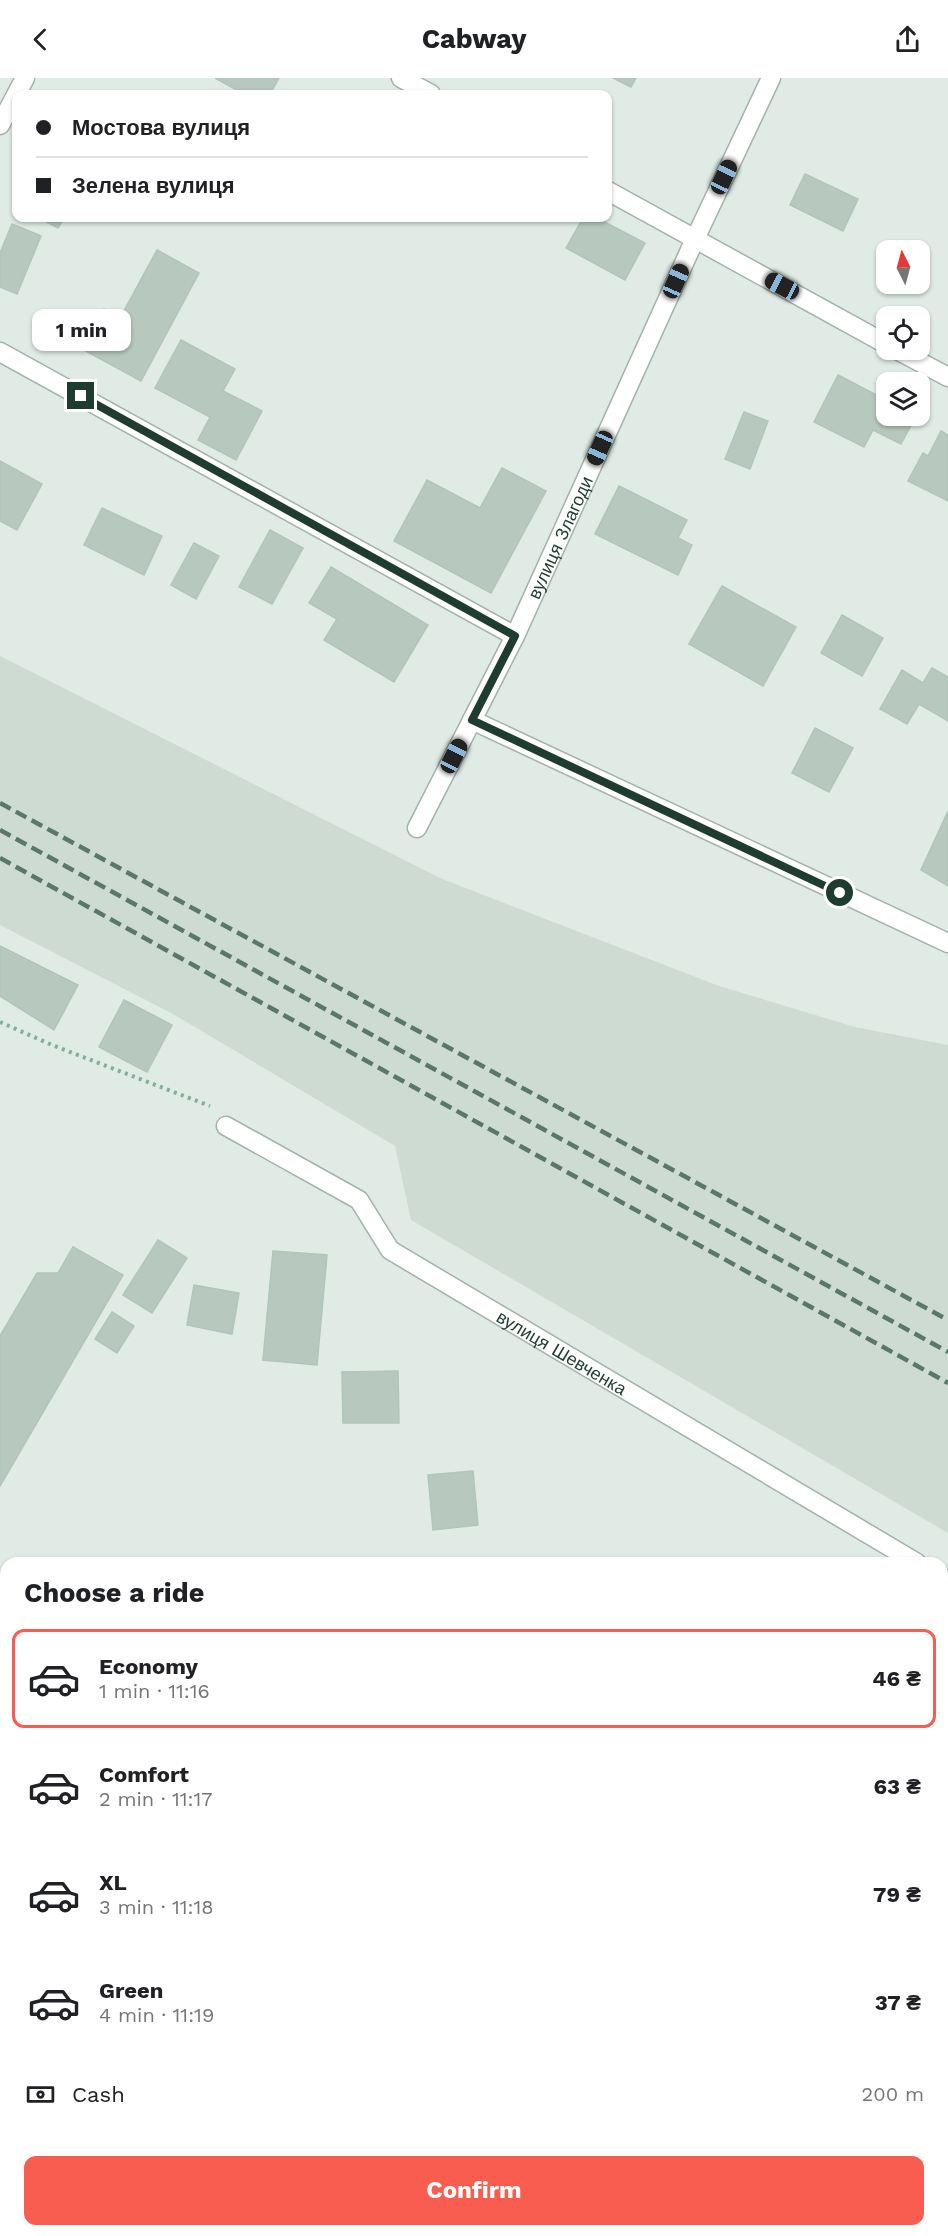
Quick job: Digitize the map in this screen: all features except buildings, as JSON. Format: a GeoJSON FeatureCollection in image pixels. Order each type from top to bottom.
{"type":"FeatureCollection","features":[{"type":"Feature","properties":{"kind":"street"},"geometry":{"type":"LineString","coordinates":[[401,78],[424,90]]}},
{"type":"Feature","properties":{"kind":"street","name":"вулиця Злагоди"},"geometry":{"type":"LineString","coordinates":[[417,828],[515,636],[695,239],[771,78]]}},
{"type":"Feature","properties":{"kind":"street"},"geometry":{"type":"LineString","coordinates":[[0,125],[12,102]]}},
{"type":"Feature","properties":{"kind":"street"},"geometry":{"type":"LineString","coordinates":[[612,193],[876,339]]}},
{"type":"Feature","properties":{"kind":"street"},"geometry":{"type":"LineString","coordinates":[[0,352],[515,636]]}},
{"type":"Feature","properties":{"kind":"street"},"geometry":{"type":"LineString","coordinates":[[916,360],[948,377]]}},
{"type":"Feature","properties":{"kind":"street"},"geometry":{"type":"LineString","coordinates":[[472,720],[948,943]]}},
{"type":"Feature","properties":{"kind":"street","name":"вулиця Шевченка"},"geometry":{"type":"LineString","coordinates":[[225,1126],[359,1200],[390,1250],[907,1557]]}},
{"type":"Feature","properties":{"kind":"path"},"geometry":{"type":"LineString","coordinates":[[0,1022],[52,1045],[209,1104],[225,1126]]}},
{"type":"Feature","properties":{"kind":"shaded area"},"geometry":{"type":"Polygon","coordinates":[[[0,656],[442,879],[719,986],[855,1027],[948,1045],[948,1533],[411,1220],[395,1146],[173,1014],[0,925],[0,656]]]}},
{"type":"Feature","properties":{"kind":"railway"},"geometry":{"type":"LineString","coordinates":[[0,803],[948,1320]]}},
{"type":"Feature","properties":{"kind":"railway"},"geometry":{"type":"LineString","coordinates":[[0,830],[948,1352]]}},
{"type":"Feature","properties":{"kind":"railway"},"geometry":{"type":"LineString","coordinates":[[0,858],[948,1383]]}},
{"type":"Feature","properties":{"kind":"route"},"geometry":{"type":"LineString","coordinates":[[81,396],[515,636],[472,720],[840,893]]}}]}
